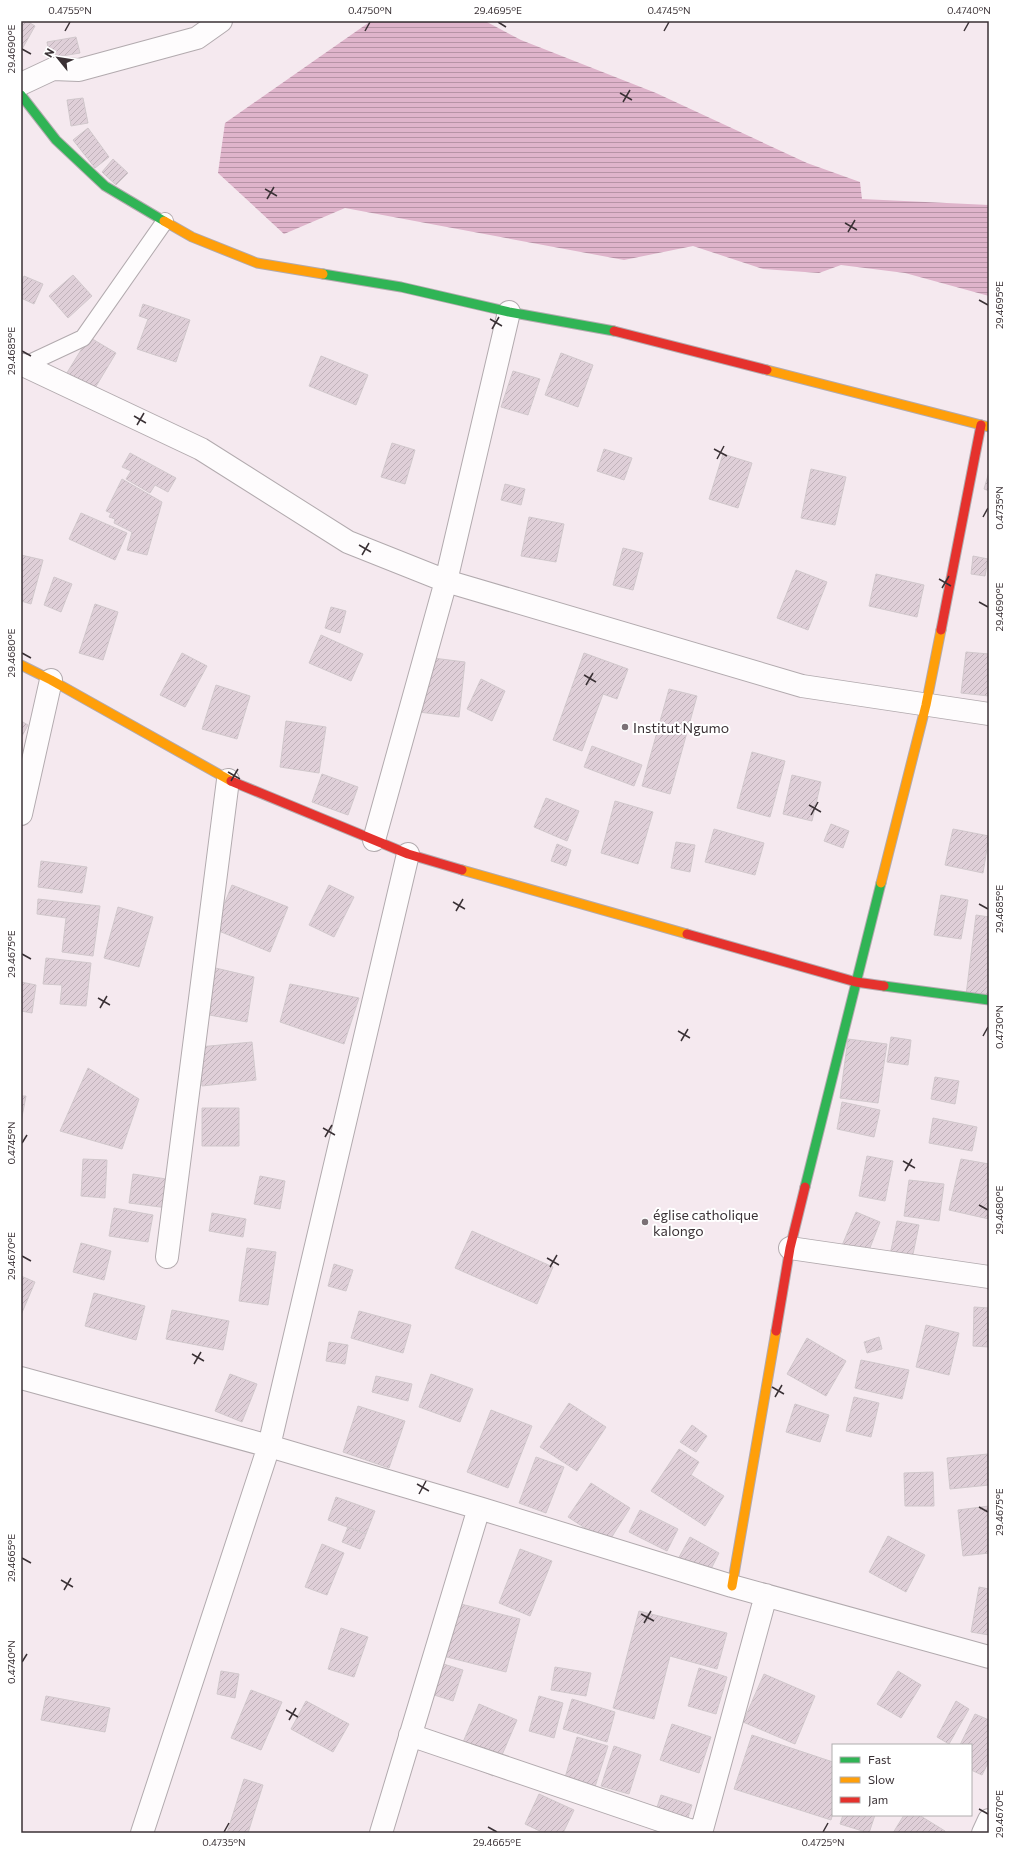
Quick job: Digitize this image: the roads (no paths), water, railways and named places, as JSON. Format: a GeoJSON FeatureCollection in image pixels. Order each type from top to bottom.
{"type":"FeatureCollection","features":[{"type":"Feature","properties":{"kind":"street"},"geometry":{"type":"LineString","coordinates":[[21,84],[53,69],[79,70],[197,38],[221,21]]}},
{"type":"Feature","properties":{"kind":"street"},"geometry":{"type":"LineString","coordinates":[[21,95],[56,140],[105,186],[192,237],[257,263],[401,287],[508,312],[609,330],[985,426],[926,705],[790,1248],[732,1586]]}},
{"type":"Feature","properties":{"kind":"street"},"geometry":{"type":"LineString","coordinates":[[374,840],[446,582],[508,312]]}},
{"type":"Feature","properties":{"kind":"street"},"geometry":{"type":"LineString","coordinates":[[22,366],[201,449],[348,542],[446,582],[802,686],[989,714]]}},
{"type":"Feature","properties":{"kind":"street"},"geometry":{"type":"LineString","coordinates":[[21,665],[51,680],[228,780],[408,854],[856,982],[989,1000]]}},
{"type":"Feature","properties":{"kind":"street"},"geometry":{"type":"LineString","coordinates":[[21,814],[51,680]]}},
{"type":"Feature","properties":{"kind":"street"},"geometry":{"type":"LineString","coordinates":[[167,1256],[228,780]]}},
{"type":"Feature","properties":{"kind":"street"},"geometry":{"type":"LineString","coordinates":[[142,1833],[268,1446],[408,854]]}},
{"type":"Feature","properties":{"kind":"street"},"geometry":{"type":"LineString","coordinates":[[790,1248],[989,1277]]}},
{"type":"Feature","properties":{"kind":"street"},"geometry":{"type":"LineString","coordinates":[[21,1378],[268,1446],[479,1508],[732,1586],[989,1657]]}},
{"type":"Feature","properties":{"kind":"street"},"geometry":{"type":"LineString","coordinates":[[381,1833],[479,1508]]}},
{"type":"Feature","properties":{"kind":"street"},"geometry":{"type":"LineString","coordinates":[[410,1736],[700,1833],[766,1595]]}},
{"type":"Feature","properties":{"kind":"street"},"geometry":{"type":"LineString","coordinates":[[983,1833],[989,1820]]}},
{"type":"Feature","properties":{"kind":"lane"},"geometry":{"type":"LineString","coordinates":[[22,366],[83,338],[165,221]]}},
{"type":"Feature","properties":{"kind":"place","name":"Institut Ngumo"},"geometry":{"type":"Point","coordinates":[625,727]}},
{"type":"Feature","properties":{"kind":"place","name":"église catholique kalongo"},"geometry":{"type":"Point","coordinates":[645,1222]}}]}
